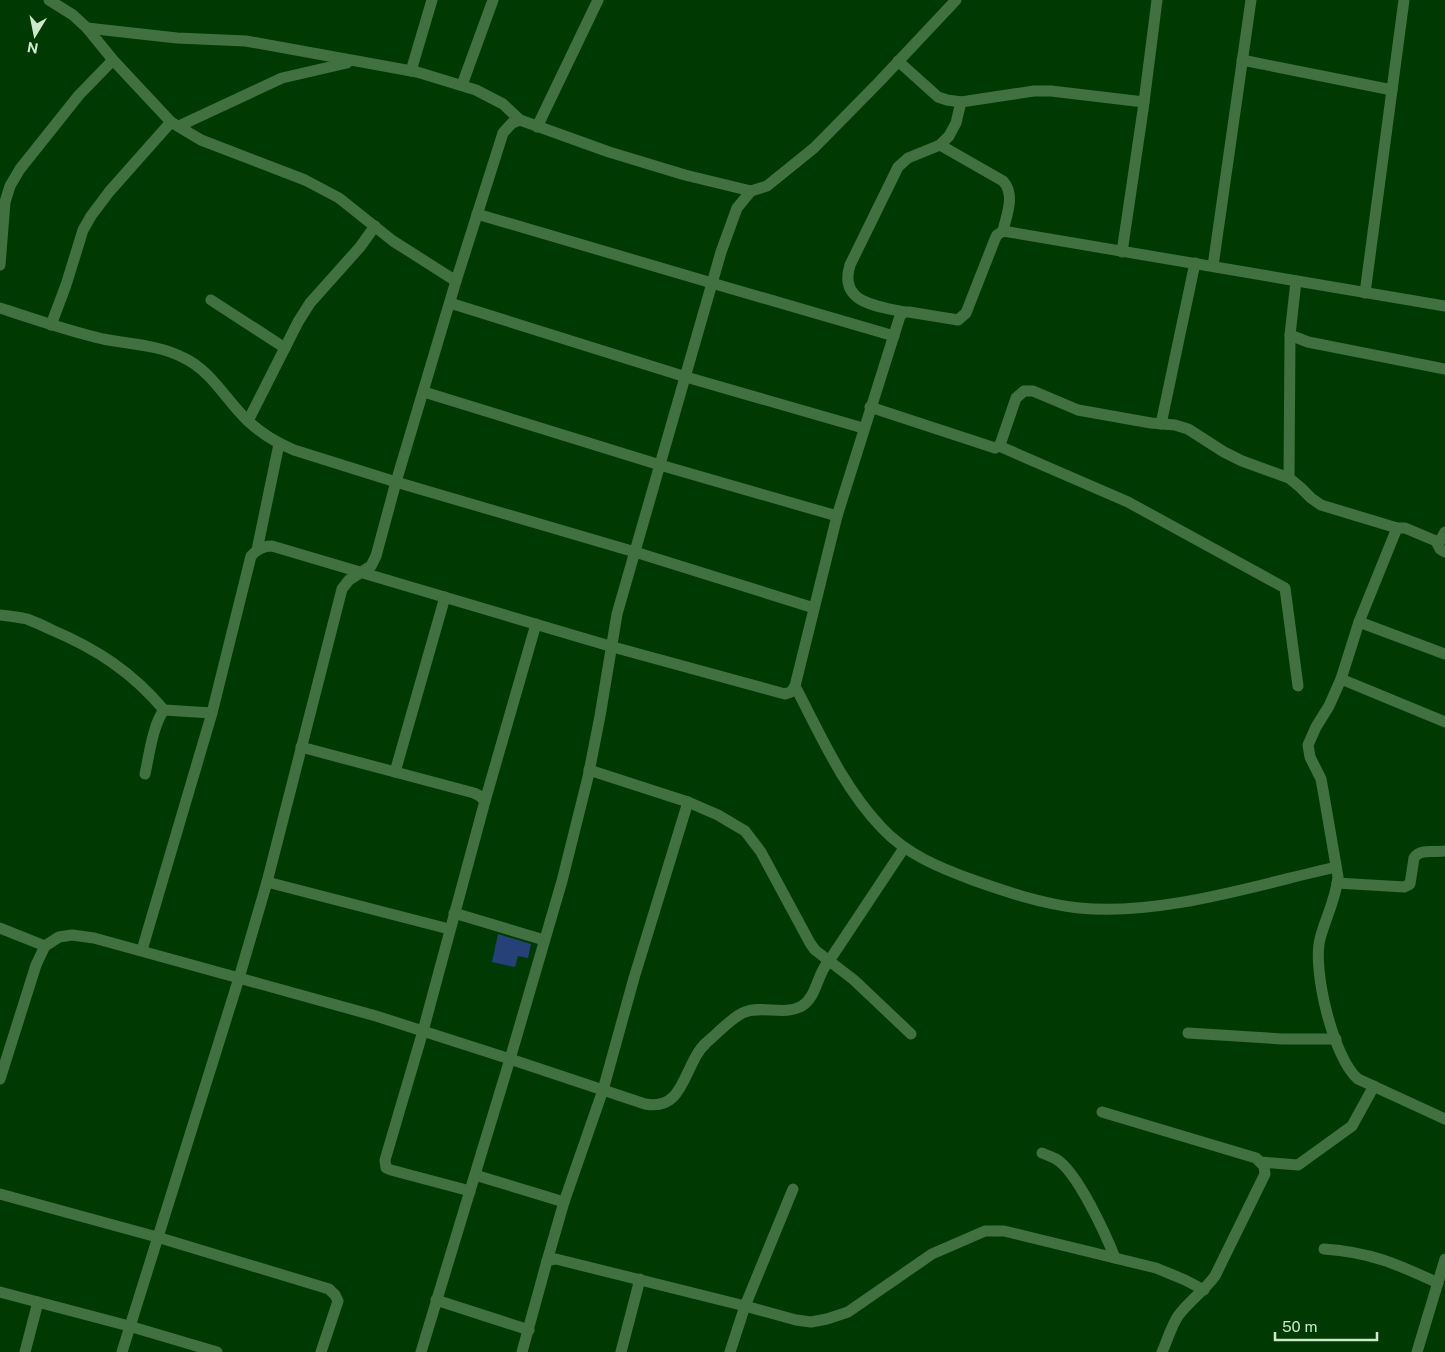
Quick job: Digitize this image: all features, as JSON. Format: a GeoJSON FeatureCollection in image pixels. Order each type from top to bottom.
{"type":"FeatureCollection","features":[{"type":"Feature","properties":{"kind":"street"},"geometry":{"type":"LineString","coordinates":[[48,0],[73,15],[87,28],[113,60],[175,124],[201,140],[305,180],[340,198],[393,241],[456,281]]}},
{"type":"Feature","properties":{"kind":"street"},"geometry":{"type":"LineString","coordinates":[[411,70],[432,0]]}},
{"type":"Feature","properties":{"kind":"street"},"geometry":{"type":"LineString","coordinates":[[462,85],[494,0]]}},
{"type":"Feature","properties":{"kind":"street"},"geometry":{"type":"LineString","coordinates":[[537,127],[598,0]]}},
{"type":"Feature","properties":{"kind":"street"},"geometry":{"type":"LineString","coordinates":[[87,28],[177,38],[246,41],[411,70],[476,90],[503,104],[520,120],[537,127],[685,175],[751,191],[767,186],[814,148],[956,0]]}},
{"type":"Feature","properties":{"kind":"street"},"geometry":{"type":"LineString","coordinates":[[1122,252],[1157,0]]}},
{"type":"Feature","properties":{"kind":"street"},"geometry":{"type":"LineString","coordinates":[[1213,266],[1251,0]]}},
{"type":"Feature","properties":{"kind":"street"},"geometry":{"type":"LineString","coordinates":[[1365,293],[1404,0]]}},
{"type":"Feature","properties":{"kind":"street"},"geometry":{"type":"LineString","coordinates":[[0,265],[5,202],[10,186],[20,169],[79,95],[113,60]]}},
{"type":"Feature","properties":{"kind":"street"},"geometry":{"type":"LineString","coordinates":[[1242,60],[1392,90]]}},
{"type":"Feature","properties":{"kind":"street"},"geometry":{"type":"LineString","coordinates":[[51,325],[83,230],[91,216],[109,192],[175,124],[282,78],[354,61]]}},
{"type":"Feature","properties":{"kind":"street"},"geometry":{"type":"LineString","coordinates":[[898,61],[938,97],[947,100],[961,102],[1034,91],[1051,91],[1144,102]]}},
{"type":"Feature","properties":{"kind":"street"},"geometry":{"type":"LineString","coordinates":[[961,102],[956,123],[949,136],[940,144],[908,158],[898,167],[850,264],[846,276],[849,287],[856,297],[867,304],[904,312],[954,319],[962,317],[966,313],[995,239],[1002,232],[1445,306]]}},
{"type":"Feature","properties":{"kind":"street"},"geometry":{"type":"LineString","coordinates":[[122,1352],[239,978],[267,882],[342,590],[349,580],[371,566],[376,556],[456,281],[503,133],[512,123],[520,120]]}},
{"type":"Feature","properties":{"kind":"street"},"geometry":{"type":"LineString","coordinates":[[940,144],[1007,185],[1010,198],[1002,232]]}},
{"type":"Feature","properties":{"kind":"street"},"geometry":{"type":"LineString","coordinates":[[421,1352],[510,1060],[562,881],[589,770],[613,647],[617,614],[729,226],[737,208],[751,191]]}},
{"type":"Feature","properties":{"kind":"street"},"geometry":{"type":"LineString","coordinates":[[477,214],[894,336]]}},
{"type":"Feature","properties":{"kind":"street"},"geometry":{"type":"LineString","coordinates":[[248,421],[310,303],[360,247],[375,226]]}},
{"type":"Feature","properties":{"kind":"street"},"geometry":{"type":"LineString","coordinates":[[1161,424],[1195,263]]}},
{"type":"Feature","properties":{"kind":"street"},"geometry":{"type":"LineString","coordinates":[[1289,478],[1290,335],[1296,281]]}},
{"type":"Feature","properties":{"kind":"street"},"geometry":{"type":"LineString","coordinates":[[211,300],[285,348]]}},
{"type":"Feature","properties":{"kind":"street"},"geometry":{"type":"LineString","coordinates":[[450,303],[686,376],[863,428]]}},
{"type":"Feature","properties":{"kind":"street"},"geometry":{"type":"LineString","coordinates":[[0,308],[51,325],[101,338],[161,350],[184,358],[202,369],[248,421],[264,435],[279,444],[326,461],[635,552],[814,608]]}},
{"type":"Feature","properties":{"kind":"street"},"geometry":{"type":"LineString","coordinates":[[142,950],[212,713],[251,556],[257,550],[265,546],[272,546],[613,647],[785,694],[791,692],[795,686],[836,516],[900,316],[904,312]]}},
{"type":"Feature","properties":{"kind":"street"},"geometry":{"type":"LineString","coordinates":[[1290,335],[1308,342],[1445,369]]}},
{"type":"Feature","properties":{"kind":"street"},"geometry":{"type":"LineString","coordinates":[[999,446],[1016,398],[1024,391],[1033,391],[1078,410],[1175,425],[1188,429],[1236,458],[1289,478],[1311,498],[1321,504],[1397,528],[1405,528],[1436,541],[1440,549],[1445,552]]}},
{"type":"Feature","properties":{"kind":"street"},"geometry":{"type":"LineString","coordinates":[[424,392],[660,465],[836,516]]}},
{"type":"Feature","properties":{"kind":"street"},"geometry":{"type":"LineString","coordinates":[[870,408],[987,447],[995,448],[999,446],[1128,502],[1285,588],[1298,686]]}},
{"type":"Feature","properties":{"kind":"street"},"geometry":{"type":"LineString","coordinates":[[257,550],[279,444]]}},
{"type":"Feature","properties":{"kind":"street"},"geometry":{"type":"LineString","coordinates":[[1397,528],[1359,622],[1341,679],[1308,745],[1310,757],[1324,790],[1337,883],[1320,940],[1317,961],[1322,994],[1344,1061],[1351,1073],[1358,1079],[1445,1119]]}},
{"type":"Feature","properties":{"kind":"street"},"geometry":{"type":"LineString","coordinates":[[1436,541],[1440,541],[1445,532]]}},
{"type":"Feature","properties":{"kind":"street"},"geometry":{"type":"LineString","coordinates":[[394,772],[445,597]]}},
{"type":"Feature","properties":{"kind":"street"},"geometry":{"type":"LineString","coordinates":[[0,615],[28,620],[63,634],[90,649],[130,674],[164,710],[212,713]]}},
{"type":"Feature","properties":{"kind":"street"},"geometry":{"type":"LineString","coordinates":[[1359,622],[1445,654]]}},
{"type":"Feature","properties":{"kind":"street"},"geometry":{"type":"LineString","coordinates":[[470,1191],[386,1168],[385,1160],[423,1031],[484,801],[536,624]]}},
{"type":"Feature","properties":{"kind":"street"},"geometry":{"type":"LineString","coordinates":[[1341,679],[1445,722]]}},
{"type":"Feature","properties":{"kind":"street"},"geometry":{"type":"LineString","coordinates":[[795,686],[828,751],[854,795],[882,829],[904,848],[952,872],[992,887],[1038,901],[1080,908],[1131,908],[1191,900],[1336,867]]}},
{"type":"Feature","properties":{"kind":"street"},"geometry":{"type":"LineString","coordinates":[[145,774],[156,729],[164,710]]}},
{"type":"Feature","properties":{"kind":"street"},"geometry":{"type":"LineString","coordinates":[[302,747],[474,793],[484,801]]}},
{"type":"Feature","properties":{"kind":"street"},"geometry":{"type":"LineString","coordinates":[[589,770],[688,802],[718,815],[745,831],[761,852],[810,944],[854,980],[911,1034]]}},
{"type":"Feature","properties":{"kind":"street"},"geometry":{"type":"LineString","coordinates":[[522,1352],[564,1202],[603,1090],[634,978],[688,802]]}},
{"type":"Feature","properties":{"kind":"street"},"geometry":{"type":"LineString","coordinates":[[0,1080],[36,965],[45,946],[59,937],[72,935],[94,938],[142,950],[376,1016],[654,1106],[661,1105],[670,1101],[676,1095],[697,1053],[705,1044],[746,1012],[791,1009],[801,1006],[812,994],[822,969],[904,848]]}},
{"type":"Feature","properties":{"kind":"street"},"geometry":{"type":"LineString","coordinates":[[1337,883],[1404,887],[1410,884],[1416,854],[1420,852],[1445,851]]}},
{"type":"Feature","properties":{"kind":"street"},"geometry":{"type":"LineString","coordinates":[[267,882],[449,929]]}},
{"type":"Feature","properties":{"kind":"street"},"geometry":{"type":"LineString","coordinates":[[454,912],[544,940]]}},
{"type":"Feature","properties":{"kind":"street"},"geometry":{"type":"LineString","coordinates":[[0,928],[45,946]]}},
{"type":"Feature","properties":{"kind":"street"},"geometry":{"type":"LineString","coordinates":[[1188,1033],[1282,1039],[1336,1039]]}},
{"type":"Feature","properties":{"kind":"street"},"geometry":{"type":"LineString","coordinates":[[1260,1162],[1298,1165],[1352,1126],[1374,1086]]}},
{"type":"Feature","properties":{"kind":"street"},"geometry":{"type":"LineString","coordinates":[[1102,1112],[1256,1158],[1264,1166],[1265,1174],[1215,1276],[1178,1317],[1162,1352]]}},
{"type":"Feature","properties":{"kind":"street"},"geometry":{"type":"LineString","coordinates":[[1042,1153],[1057,1159],[1068,1170],[1103,1228],[1115,1258]]}},
{"type":"Feature","properties":{"kind":"street"},"geometry":{"type":"LineString","coordinates":[[475,1175],[564,1202]]}},
{"type":"Feature","properties":{"kind":"street"},"geometry":{"type":"LineString","coordinates":[[730,1352],[746,1306],[793,1189]]}},
{"type":"Feature","properties":{"kind":"street"},"geometry":{"type":"LineString","coordinates":[[0,1194],[158,1237],[329,1289],[338,1301],[321,1352]]}},
{"type":"Feature","properties":{"kind":"street"},"geometry":{"type":"LineString","coordinates":[[547,1261],[562,1260],[796,1320],[811,1322],[848,1312],[932,1254],[986,1231],[1004,1231],[1156,1268],[1204,1290]]}},
{"type":"Feature","properties":{"kind":"street"},"geometry":{"type":"LineString","coordinates":[[1324,1249],[1351,1251],[1383,1259],[1438,1283]]}},
{"type":"Feature","properties":{"kind":"street"},"geometry":{"type":"LineString","coordinates":[[1417,1352],[1445,1259]]}},
{"type":"Feature","properties":{"kind":"street"},"geometry":{"type":"LineString","coordinates":[[621,1352],[640,1280]]}},
{"type":"Feature","properties":{"kind":"street"},"geometry":{"type":"LineString","coordinates":[[0,1292],[129,1326],[217,1352]]}},
{"type":"Feature","properties":{"kind":"street"},"geometry":{"type":"LineString","coordinates":[[436,1300],[529,1330]]}},
{"type":"Feature","properties":{"kind":"street"},"geometry":{"type":"LineString","coordinates":[[25,1352],[38,1302]]}},
{"type":"Feature","properties":{"kind":"building"},"geometry":{"type":"Polygon","coordinates":[[[498,934],[531,944],[528,958],[518,956],[515,967],[492,962],[498,934]]]}}]}
